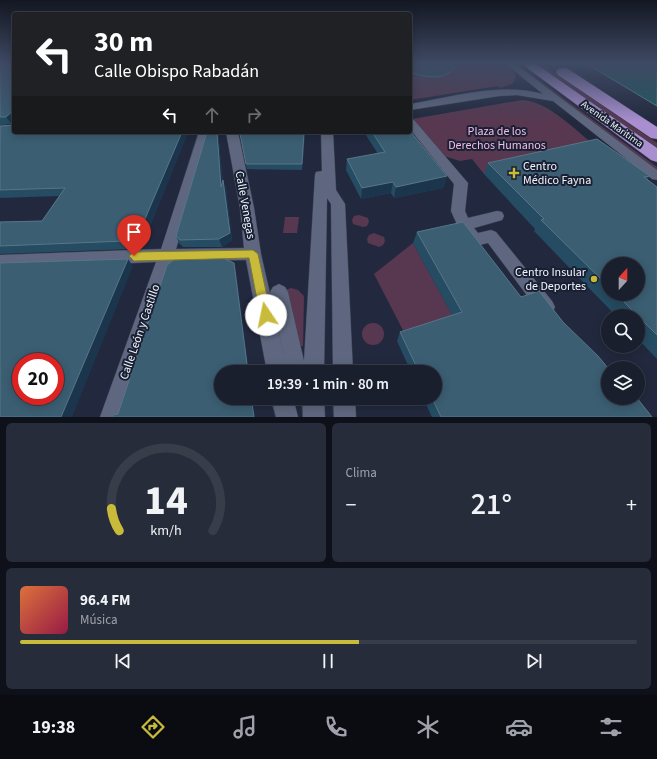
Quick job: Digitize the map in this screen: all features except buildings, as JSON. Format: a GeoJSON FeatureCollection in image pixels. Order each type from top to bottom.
{"type":"FeatureCollection","features":[{"type":"Feature","properties":{"kind":"highway","name":"Avenida Maritima"},"geometry":{"type":"LineString","coordinates":[[555,83],[657,156]]}},
{"type":"Feature","properties":{"kind":"highway","name":"Avenida Maritima"},"geometry":{"type":"LineString","coordinates":[[580,83],[657,134]]}},
{"type":"Feature","properties":{"kind":"street"},"geometry":{"type":"LineString","coordinates":[[536,83],[657,176]]}},
{"type":"Feature","properties":{"kind":"street"},"geometry":{"type":"LineString","coordinates":[[412,107],[503,92],[542,96],[560,102]]}},
{"type":"Feature","properties":{"kind":"street"},"geometry":{"type":"LineString","coordinates":[[412,124],[461,183],[458,211],[464,225],[475,240],[491,236],[556,319]]}},
{"type":"Feature","properties":{"kind":"street","name":"Calle León y Castillo"},"geometry":{"type":"LineString","coordinates":[[111,417],[166,255],[204,134]]}},
{"type":"Feature","properties":{"kind":"street","name":"Calle Venegas"},"geometry":{"type":"LineString","coordinates":[[232,134],[247,208],[253,254],[277,365]]}},
{"type":"Feature","properties":{"kind":"street"},"geometry":{"type":"LineString","coordinates":[[314,365],[321,156],[326,134]]}},
{"type":"Feature","properties":{"kind":"street"},"geometry":{"type":"LineString","coordinates":[[327,134],[329,190],[338,204],[343,365]]}},
{"type":"Feature","properties":{"kind":"street"},"geometry":{"type":"LineString","coordinates":[[464,225],[497,216]]}},
{"type":"Feature","properties":{"kind":"street"},"geometry":{"type":"LineString","coordinates":[[0,262],[166,255],[253,254]]}},
{"type":"Feature","properties":{"kind":"street"},"geometry":{"type":"LineString","coordinates":[[279,292],[295,365]]}},
{"type":"Feature","properties":{"kind":"street"},"geometry":{"type":"LineString","coordinates":[[281,365],[290,344]]}},
{"type":"Feature","properties":{"kind":"street"},"geometry":{"type":"LineString","coordinates":[[284,405],[287,417]]}},
{"type":"Feature","properties":{"kind":"street"},"geometry":{"type":"LineString","coordinates":[[344,405],[345,417]]}},
{"type":"Feature","properties":{"kind":"green space"},"geometry":{"type":"Polygon","coordinates":[[[412,83],[512,83],[500,88],[498,86],[412,100],[412,83]]]}},
{"type":"Feature","properties":{"kind":"green space"},"geometry":{"type":"Polygon","coordinates":[[[540,83],[543,83],[657,167],[657,172],[540,83]]]}},
{"type":"Feature","properties":{"kind":"green space"},"geometry":{"type":"Polygon","coordinates":[[[563,83],[570,83],[657,143],[657,149],[563,83]]]}},
{"type":"Feature","properties":{"kind":"green space","name":"Plaza de los Derechos Humanos"},"geometry":{"type":"Polygon","coordinates":[[[522,100],[532,102],[552,111],[598,148],[484,174],[472,159],[460,161],[444,156],[412,119],[522,100]]]}},
{"type":"Feature","properties":{"kind":"green space"},"geometry":{"type":"Polygon","coordinates":[[[359,215],[368,218],[369,222],[367,226],[363,227],[353,224],[352,220],[354,216],[359,215]]]}},
{"type":"Feature","properties":{"kind":"green space"},"geometry":{"type":"Polygon","coordinates":[[[285,217],[299,217],[297,233],[283,233],[285,217]]]}},
{"type":"Feature","properties":{"kind":"green space"},"geometry":{"type":"Polygon","coordinates":[[[374,233],[384,237],[385,241],[383,245],[379,247],[368,243],[367,239],[369,235],[374,233]]]}},
{"type":"Feature","properties":{"kind":"green space"},"geometry":{"type":"Polygon","coordinates":[[[413,243],[456,322],[407,338],[374,274],[413,243]]]}},
{"type":"Feature","properties":{"kind":"green space"},"geometry":{"type":"Polygon","coordinates":[[[291,288],[298,290],[304,296],[303,346],[299,346],[285,290],[291,288]]]}},
{"type":"Feature","properties":{"kind":"green space"},"geometry":{"type":"Polygon","coordinates":[[[373,323],[377,324],[383,330],[383,338],[377,344],[373,345],[369,344],[363,338],[362,334],[363,330],[369,324],[373,323]]]}},
{"type":"Feature","properties":{"kind":"shaded area"},"geometry":{"type":"Polygon","coordinates":[[[619,83],[657,83],[657,106],[619,83]]]}},
{"type":"Feature","properties":{"kind":"place","name":"Centro Médico Fayna"},"geometry":{"type":"Point","coordinates":[514,173]}},
{"type":"Feature","properties":{"kind":"place","name":"Centro Insular de Deportes"},"geometry":{"type":"Point","coordinates":[594,279]}},
{"type":"Feature","properties":{"kind":"route"},"geometry":{"type":"LineString","coordinates":[[134,256],[253,254],[266,315]]}}]}
